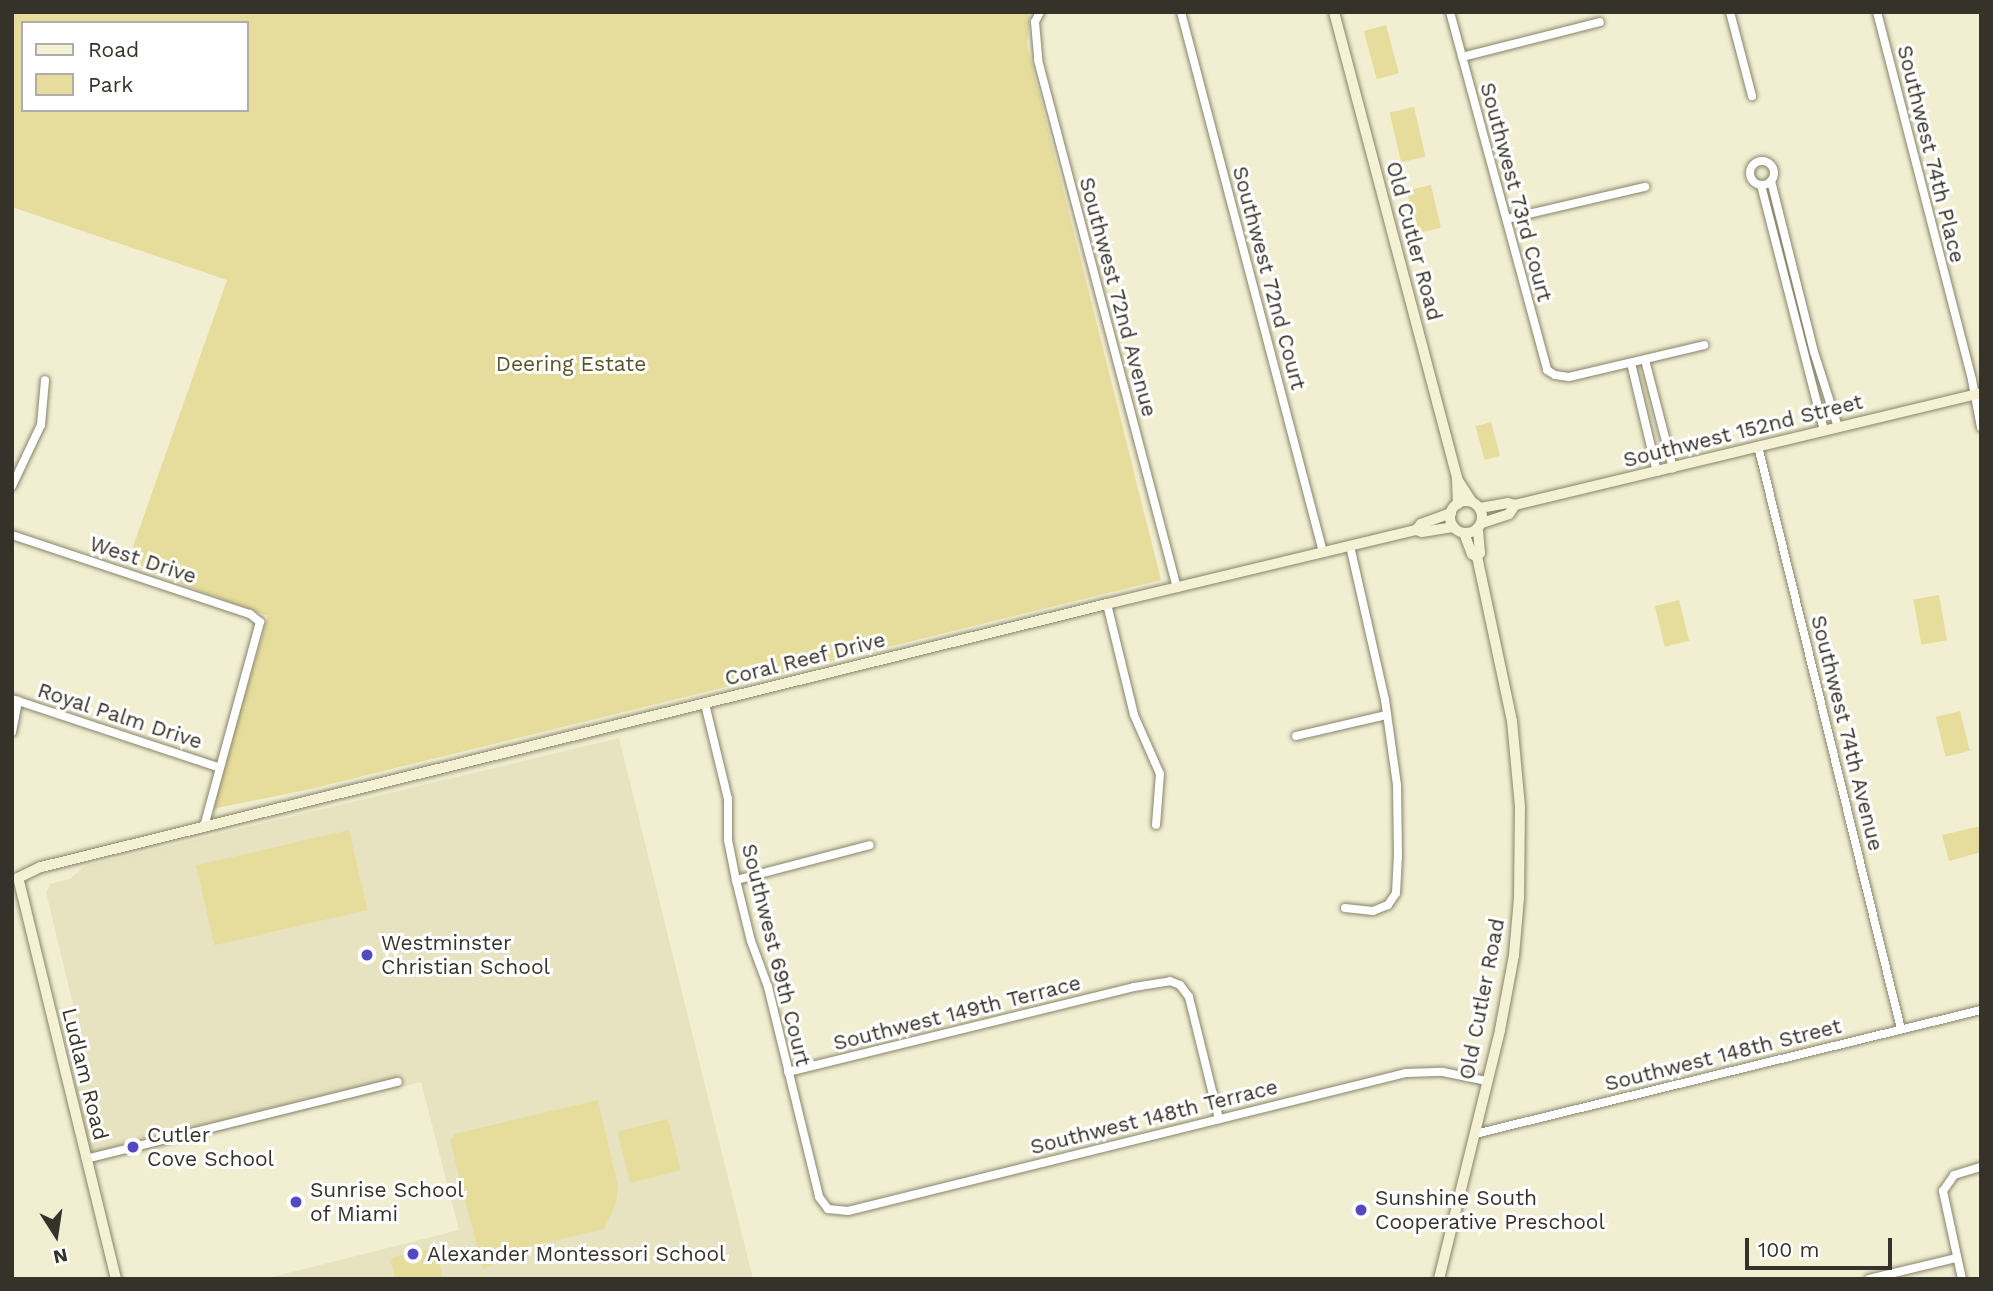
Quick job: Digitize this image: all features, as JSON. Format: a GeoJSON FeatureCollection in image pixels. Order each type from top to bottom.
{"type":"FeatureCollection","features":[{"type":"Feature","properties":{"kind":"main road","name":"Old Cutler Road"},"geometry":{"type":"LineString","coordinates":[[1334,12],[1457,479],[1453,527]]}},
{"type":"Feature","properties":{"kind":"main road","name":"Southwest 152nd Street"},"geometry":{"type":"LineString","coordinates":[[1476,505],[1515,505],[1978,394]]}},
{"type":"Feature","properties":{"kind":"main road","name":"Old Cutler Road"},"geometry":{"type":"LineString","coordinates":[[1457,479],[1476,505],[1480,526],[1480,553],[1476,557]]}},
{"type":"Feature","properties":{"kind":"main road"},"geometry":{"type":"LineString","coordinates":[[1454,509],[1476,505]]}},
{"type":"Feature","properties":{"kind":"main road","name":"Southwest 152nd Street"},"geometry":{"type":"LineString","coordinates":[[1480,526],[1509,514],[1515,505]]}},
{"type":"Feature","properties":{"kind":"main road","name":"Coral Reef Drive"},"geometry":{"type":"LineString","coordinates":[[1416,530],[1421,524],[1454,509]]}},
{"type":"Feature","properties":{"kind":"main road"},"geometry":{"type":"LineString","coordinates":[[1453,527],[1464,533],[1480,526]]}},
{"type":"Feature","properties":{"kind":"main road","name":"Coral Reef Drive"},"geometry":{"type":"LineString","coordinates":[[204,827],[1323,552],[1416,530],[1422,532],[1453,527]]}},
{"type":"Feature","properties":{"kind":"main road","name":"Old Cutler Road"},"geometry":{"type":"LineString","coordinates":[[1439,1279],[1475,1134],[1514,955],[1519,898],[1520,807],[1508,693],[1476,557],[1472,554],[1464,533]]}},
{"type":"Feature","properties":{"kind":"main road"},"geometry":{"type":"LineString","coordinates":[[15,879],[41,867],[204,827]]}},
{"type":"Feature","properties":{"kind":"main road","name":"Ludlam Road"},"geometry":{"type":"LineString","coordinates":[[15,879],[116,1279]]}},
{"type":"Feature","properties":{"kind":"street","name":"Southwest 72nd Court"},"geometry":{"type":"LineString","coordinates":[[1181,12],[1323,552]]}},
{"type":"Feature","properties":{"kind":"street","name":"Southwest 73rd Court"},"geometry":{"type":"LineString","coordinates":[[1450,12],[1543,362],[1556,375],[1569,377],[1631,363]]}},
{"type":"Feature","properties":{"kind":"street"},"geometry":{"type":"LineString","coordinates":[[1730,12],[1752,96]]}},
{"type":"Feature","properties":{"kind":"street","name":"Southwest 74th Place"},"geometry":{"type":"LineString","coordinates":[[1877,12],[1978,394],[1981,427]]}},
{"type":"Feature","properties":{"kind":"street","name":"Southwest 72nd Avenue"},"geometry":{"type":"LineString","coordinates":[[1039,13],[1035,32],[1038,60],[1177,588]]}},
{"type":"Feature","properties":{"kind":"street"},"geometry":{"type":"LineString","coordinates":[[1462,57],[1600,22]]}},
{"type":"Feature","properties":{"kind":"street"},"geometry":{"type":"LineString","coordinates":[[1783,249],[1772,166],[1766,162],[1758,162],[1752,167],[1750,175],[1754,182],[1760,185],[1783,249],[1810,353],[1824,430]]}},
{"type":"Feature","properties":{"kind":"street"},"geometry":{"type":"LineString","coordinates":[[1760,185],[1772,181]]}},
{"type":"Feature","properties":{"kind":"street"},"geometry":{"type":"LineString","coordinates":[[1507,219],[1645,187]]}},
{"type":"Feature","properties":{"kind":"street"},"geometry":{"type":"LineString","coordinates":[[1657,472],[1631,363],[1704,345]]}},
{"type":"Feature","properties":{"kind":"street"},"geometry":{"type":"LineString","coordinates":[[1810,353],[1838,427]]}},
{"type":"Feature","properties":{"kind":"street"},"geometry":{"type":"LineString","coordinates":[[1645,360],[1673,468]]}},
{"type":"Feature","properties":{"kind":"street"},"geometry":{"type":"LineString","coordinates":[[12,486],[41,425],[45,380]]}},
{"type":"Feature","properties":{"kind":"street","name":"Southwest 74th Avenue"},"geometry":{"type":"LineString","coordinates":[[1758,446],[1901,1029]]}},
{"type":"Feature","properties":{"kind":"street","name":"West Drive"},"geometry":{"type":"LineString","coordinates":[[12,536],[250,614],[260,622],[218,767]]}},
{"type":"Feature","properties":{"kind":"street"},"geometry":{"type":"LineString","coordinates":[[1345,908],[1380,910],[1392,902],[1396,893],[1397,790],[1387,715],[1370,625],[1350,546]]}},
{"type":"Feature","properties":{"kind":"street"},"geometry":{"type":"LineString","coordinates":[[1107,604],[1135,717],[1160,775],[1156,825]]}},
{"type":"Feature","properties":{"kind":"street"},"geometry":{"type":"LineString","coordinates":[[12,732],[15,700]]}},
{"type":"Feature","properties":{"kind":"street","name":"Royal Palm Drive"},"geometry":{"type":"LineString","coordinates":[[15,700],[218,767]]}},
{"type":"Feature","properties":{"kind":"street","name":"Southwest 69th Court"},"geometry":{"type":"LineString","coordinates":[[705,704],[727,794],[728,837],[736,880],[819,1197],[831,1210]]}},
{"type":"Feature","properties":{"kind":"street"},"geometry":{"type":"LineString","coordinates":[[1296,736],[1387,715]]}},
{"type":"Feature","properties":{"kind":"street"},"geometry":{"type":"LineString","coordinates":[[204,827],[218,767]]}},
{"type":"Feature","properties":{"kind":"street"},"geometry":{"type":"LineString","coordinates":[[736,880],[870,845]]}},
{"type":"Feature","properties":{"kind":"street","name":"Southwest 149th Terrace"},"geometry":{"type":"LineString","coordinates":[[788,1072],[1134,987],[1170,981],[1185,990],[1219,1119]]}},
{"type":"Feature","properties":{"kind":"street","name":"Southwest 148th Street"},"geometry":{"type":"LineString","coordinates":[[1475,1134],[1981,1010]]}},
{"type":"Feature","properties":{"kind":"street","name":"Southwest 148th Terrace"},"geometry":{"type":"LineString","coordinates":[[831,1210],[848,1211],[1411,1073],[1443,1072],[1487,1081]]}},
{"type":"Feature","properties":{"kind":"street"},"geometry":{"type":"LineString","coordinates":[[86,1159],[398,1082]]}},
{"type":"Feature","properties":{"kind":"street"},"geometry":{"type":"LineString","coordinates":[[1962,1279],[1943,1199],[1950,1179],[1981,1167]]}},
{"type":"Feature","properties":{"kind":"street"},"geometry":{"type":"LineString","coordinates":[[1869,1279],[1956,1258]]}},
{"type":"Feature","properties":{"kind":"shaded area","name":"Westminster Christian School"},"geometry":{"type":"Polygon","coordinates":[[[619,738],[753,1279],[264,1279],[459,1230],[421,1082],[92,1163],[61,1022],[76,1017],[46,892],[50,884],[70,879],[85,866],[619,738]]]}},
{"type":"Feature","properties":{"kind":"green space","name":"Deering Estate"},"geometry":{"type":"Polygon","coordinates":[[[12,12],[1030,12],[1027,45],[1161,580],[306,790],[212,809],[268,616],[155,574],[129,558],[227,280],[12,207],[12,12]]]}},
{"type":"Feature","properties":{"kind":"green space"},"geometry":{"type":"Polygon","coordinates":[[[1386,25],[1399,73],[1377,79],[1364,31],[1386,25]]]}},
{"type":"Feature","properties":{"kind":"green space"},"geometry":{"type":"Polygon","coordinates":[[[1414,107],[1425,157],[1401,162],[1390,113],[1414,107]]]}},
{"type":"Feature","properties":{"kind":"green space"},"geometry":{"type":"Polygon","coordinates":[[[1431,185],[1441,228],[1417,233],[1407,191],[1431,185]]]}},
{"type":"Feature","properties":{"kind":"green space"},"geometry":{"type":"Polygon","coordinates":[[[1491,422],[1500,456],[1485,460],[1476,426],[1491,422]]]}},
{"type":"Feature","properties":{"kind":"green space"},"geometry":{"type":"Polygon","coordinates":[[[1939,595],[1947,640],[1921,645],[1913,600],[1939,595]]]}},
{"type":"Feature","properties":{"kind":"green space"},"geometry":{"type":"Polygon","coordinates":[[[1679,600],[1689,641],[1665,647],[1655,606],[1679,600]]]}},
{"type":"Feature","properties":{"kind":"green space"},"geometry":{"type":"Polygon","coordinates":[[[1960,711],[1970,751],[1946,757],[1936,717],[1960,711]]]}},
{"type":"Feature","properties":{"kind":"green space"},"geometry":{"type":"Polygon","coordinates":[[[1981,826],[1981,852],[1949,861],[1942,835],[1981,826]]]}},
{"type":"Feature","properties":{"kind":"green space"},"geometry":{"type":"Polygon","coordinates":[[[349,830],[367,910],[214,945],[196,865],[349,830]]]}},
{"type":"Feature","properties":{"kind":"green space"},"geometry":{"type":"Polygon","coordinates":[[[598,1100],[618,1186],[616,1203],[604,1229],[522,1248],[483,1270],[450,1141],[454,1134],[598,1100]]]}},
{"type":"Feature","properties":{"kind":"green space"},"geometry":{"type":"Polygon","coordinates":[[[668,1119],[681,1170],[630,1183],[618,1132],[668,1119]]]}},
{"type":"Feature","properties":{"kind":"green space"},"geometry":{"type":"Polygon","coordinates":[[[431,1248],[437,1251],[443,1279],[395,1279],[391,1261],[394,1257],[431,1248]]]}},
{"type":"Feature","properties":{"kind":"place","name":"Westminster Christian School"},"geometry":{"type":"Point","coordinates":[367,955]}},
{"type":"Feature","properties":{"kind":"place","name":"Cutler Cove School"},"geometry":{"type":"Point","coordinates":[133,1147]}},
{"type":"Feature","properties":{"kind":"place","name":"Sunrise School of Miami"},"geometry":{"type":"Point","coordinates":[296,1202]}},
{"type":"Feature","properties":{"kind":"place","name":"Sunshine South Cooperative Preschool"},"geometry":{"type":"Point","coordinates":[1361,1210]}},
{"type":"Feature","properties":{"kind":"place","name":"Alexander Montessori School"},"geometry":{"type":"Point","coordinates":[413,1254]}}]}
